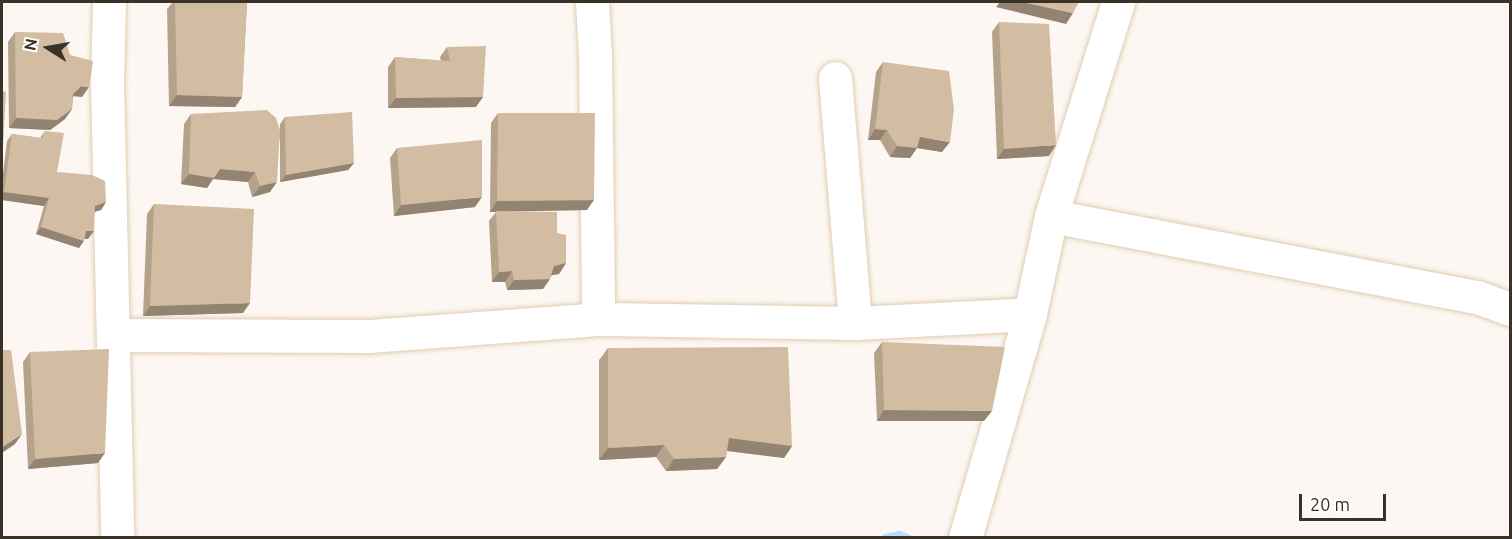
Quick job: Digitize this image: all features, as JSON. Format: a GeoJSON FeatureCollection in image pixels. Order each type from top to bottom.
{"type":"FeatureCollection","features":[{"type":"Feature","properties":{"kind":"street"},"geometry":{"type":"LineString","coordinates":[[109,2],[107,82],[117,537]]}},
{"type":"Feature","properties":{"kind":"street"},"geometry":{"type":"LineString","coordinates":[[592,2],[595,55],[598,319]]}},
{"type":"Feature","properties":{"kind":"street"},"geometry":{"type":"LineString","coordinates":[[966,537],[1030,314],[1051,216],[1118,2]]}},
{"type":"Feature","properties":{"kind":"street"},"geometry":{"type":"LineString","coordinates":[[835,78],[855,323]]}},
{"type":"Feature","properties":{"kind":"street"},"geometry":{"type":"LineString","coordinates":[[1051,216],[1477,297],[1510,309]]}},
{"type":"Feature","properties":{"kind":"street"},"geometry":{"type":"LineString","coordinates":[[113,335],[369,336],[598,319],[855,323],[1030,314]]}},
{"type":"Feature","properties":{"kind":"building"},"geometry":{"type":"Polygon","coordinates":[[[175,2],[247,2],[242,97],[177,95],[175,2]]]}},
{"type":"Feature","properties":{"kind":"building"},"geometry":{"type":"Polygon","coordinates":[[[1023,2],[1079,2],[1073,13],[1023,2]]]}},
{"type":"Feature","properties":{"kind":"building"},"geometry":{"type":"Polygon","coordinates":[[[999,22],[1049,24],[1056,145],[1004,149],[999,22]]]}},
{"type":"Feature","properties":{"kind":"building"},"geometry":{"type":"Polygon","coordinates":[[[15,32],[63,33],[70,55],[93,61],[89,87],[81,86],[73,94],[72,109],[57,120],[16,118],[15,32]]]}},
{"type":"Feature","properties":{"kind":"building"},"geometry":{"type":"Polygon","coordinates":[[[486,46],[483,97],[396,98],[395,57],[450,61],[447,47],[486,46]]]}},
{"type":"Feature","properties":{"kind":"building"},"geometry":{"type":"Polygon","coordinates":[[[883,62],[949,71],[954,109],[950,142],[920,137],[917,148],[897,146],[887,130],[875,129],[883,62]]]}},
{"type":"Feature","properties":{"kind":"building"},"geometry":{"type":"Polygon","coordinates":[[[2,91],[6,92],[2,164],[2,91]]]}},
{"type":"Feature","properties":{"kind":"building"},"geometry":{"type":"Polygon","coordinates":[[[267,110],[276,118],[280,130],[277,182],[260,186],[255,172],[220,169],[214,178],[189,174],[191,114],[267,110]]]}},
{"type":"Feature","properties":{"kind":"building"},"geometry":{"type":"Polygon","coordinates":[[[352,112],[354,163],[286,175],[285,117],[352,112]]]}},
{"type":"Feature","properties":{"kind":"building"},"geometry":{"type":"Polygon","coordinates":[[[498,113],[595,113],[594,200],[497,201],[498,113]]]}},
{"type":"Feature","properties":{"kind":"building"},"geometry":{"type":"Polygon","coordinates":[[[45,131],[64,133],[57,172],[92,175],[105,181],[106,202],[95,206],[94,231],[86,231],[84,241],[41,227],[49,198],[4,192],[12,134],[42,138],[45,131]]]}},
{"type":"Feature","properties":{"kind":"building"},"geometry":{"type":"Polygon","coordinates":[[[482,140],[482,197],[401,205],[397,148],[482,140]]]}},
{"type":"Feature","properties":{"kind":"building"},"geometry":{"type":"Polygon","coordinates":[[[154,204],[254,209],[250,303],[150,306],[154,204]]]}},
{"type":"Feature","properties":{"kind":"building"},"geometry":{"type":"Polygon","coordinates":[[[496,211],[557,212],[557,233],[566,235],[566,263],[554,266],[550,279],[514,280],[512,271],[499,272],[496,211]]]}},
{"type":"Feature","properties":{"kind":"building"},"geometry":{"type":"Polygon","coordinates":[[[882,342],[1005,347],[992,411],[884,410],[882,342]]]}},
{"type":"Feature","properties":{"kind":"building"},"geometry":{"type":"Polygon","coordinates":[[[788,347],[792,446],[729,438],[726,457],[674,459],[664,445],[608,448],[608,348],[788,347]]]}},
{"type":"Feature","properties":{"kind":"building"},"geometry":{"type":"Polygon","coordinates":[[[109,349],[105,453],[35,459],[30,352],[109,349]]]}},
{"type":"Feature","properties":{"kind":"building"},"geometry":{"type":"Polygon","coordinates":[[[2,350],[11,350],[22,434],[2,447],[2,350]]]}},
{"type":"Feature","properties":{"kind":"waterway"},"geometry":{"type":"LineString","coordinates":[[885,538],[899,535],[907,538]]}}]}
